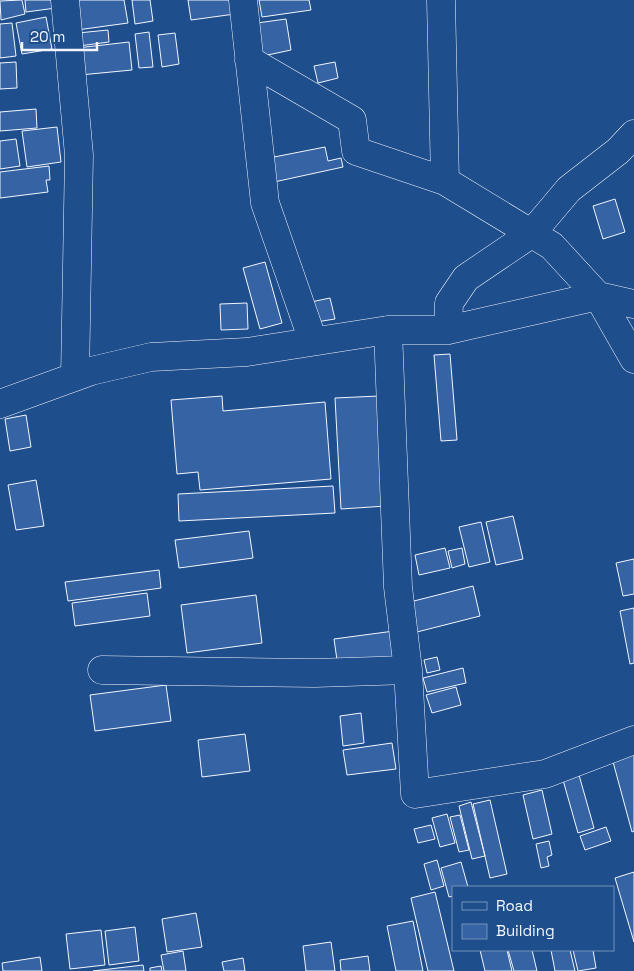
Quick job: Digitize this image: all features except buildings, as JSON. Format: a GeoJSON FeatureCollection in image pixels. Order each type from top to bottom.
{"type":"FeatureCollection","features":[{"type":"Feature","properties":{"kind":"street"},"geometry":{"type":"LineString","coordinates":[[65,0],[79,155],[75,377]]}},
{"type":"Feature","properties":{"kind":"street"},"geometry":{"type":"LineString","coordinates":[[243,0],[265,203],[313,341]]}},
{"type":"Feature","properties":{"kind":"street"},"geometry":{"type":"LineString","coordinates":[[442,0],[445,181]]}},
{"type":"Feature","properties":{"kind":"street"},"geometry":{"type":"LineString","coordinates":[[249,60],[352,120],[356,152],[445,181],[552,246],[598,296],[634,359]]}},
{"type":"Feature","properties":{"kind":"street"},"geometry":{"type":"LineString","coordinates":[[448,330],[449,303],[466,278],[532,234],[569,189],[618,151],[634,134]]}},
{"type":"Feature","properties":{"kind":"street"},"geometry":{"type":"LineString","coordinates":[[0,404],[75,377],[152,357],[247,352],[388,330],[448,330],[598,296],[634,304]]}},
{"type":"Feature","properties":{"kind":"street"},"geometry":{"type":"LineString","coordinates":[[388,330],[398,587],[408,670],[414,794],[545,774],[634,740]]}},
{"type":"Feature","properties":{"kind":"street"},"geometry":{"type":"LineString","coordinates":[[102,670],[315,673],[408,670]]}}]}
